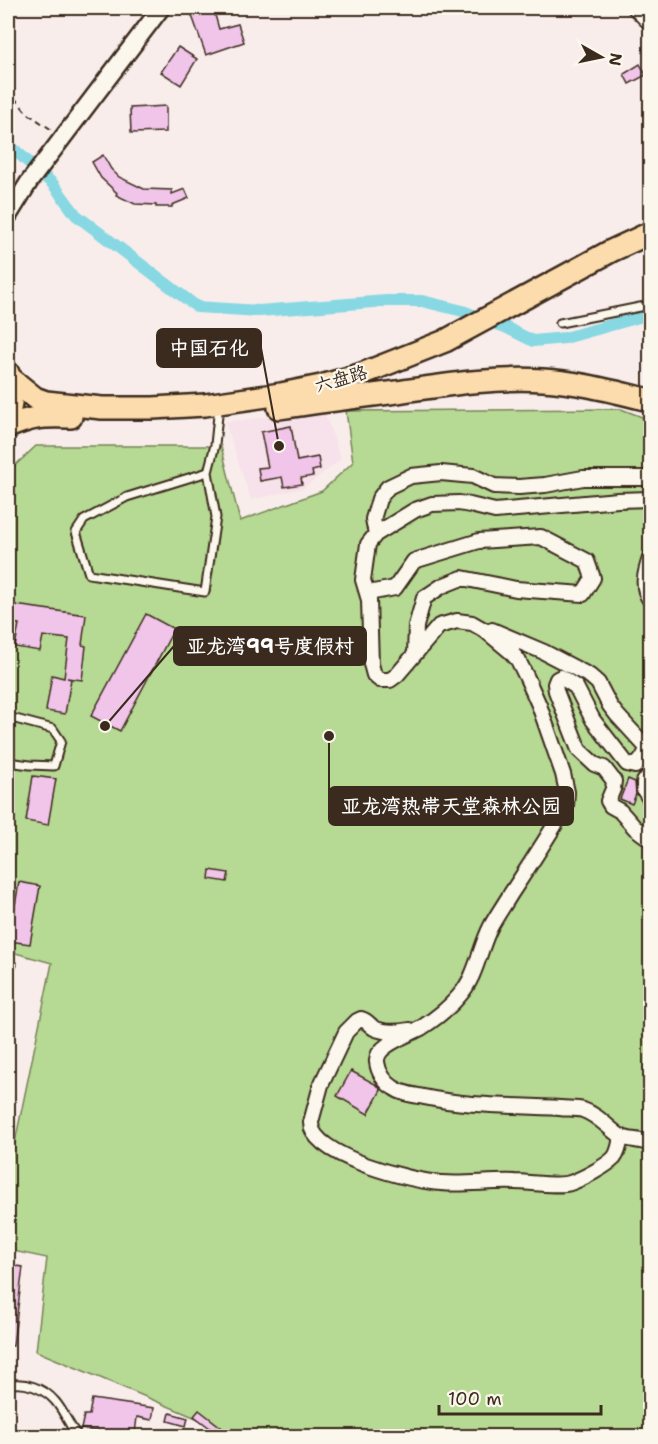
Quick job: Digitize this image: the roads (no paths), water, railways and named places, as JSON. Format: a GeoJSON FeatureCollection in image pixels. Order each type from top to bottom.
{"type":"FeatureCollection","features":[{"type":"Feature","properties":{"kind":"main road","name":"六盘路"},"geometry":{"type":"LineString","coordinates":[[8,375],[35,398],[46,402],[102,408],[205,405],[281,394],[359,375],[445,341],[611,251],[651,233]]}},
{"type":"Feature","properties":{"kind":"main road"},"geometry":{"type":"LineString","coordinates":[[8,375],[12,390],[12,404],[8,418]]}},
{"type":"Feature","properties":{"kind":"main road","name":"六盘路"},"geometry":{"type":"LineString","coordinates":[[8,427],[39,416],[155,420],[218,415],[496,380],[562,382],[651,400]]}},
{"type":"Feature","properties":{"kind":"street"},"geometry":{"type":"LineString","coordinates":[[8,216],[29,182],[161,8]]}},
{"type":"Feature","properties":{"kind":"street"},"geometry":{"type":"LineString","coordinates":[[635,8],[651,23]]}},
{"type":"Feature","properties":{"kind":"street"},"geometry":{"type":"LineString","coordinates":[[376,534],[373,519],[379,499],[388,487],[411,476],[441,473],[473,477],[502,487],[545,485],[583,478],[645,478],[651,480]]}},
{"type":"Feature","properties":{"kind":"street"},"geometry":{"type":"LineString","coordinates":[[651,499],[495,511],[459,503],[432,504],[415,510],[376,534],[368,544],[363,580],[368,593],[371,664],[374,675],[380,680],[390,680],[397,675],[439,626],[457,621],[472,622],[524,643],[590,676],[598,683],[610,706],[649,749],[640,763],[635,766],[627,764],[593,720],[576,687],[561,677],[555,684],[579,750],[594,764],[604,768],[614,781],[614,789],[608,801],[611,806],[620,811],[635,828],[651,839]]}},
{"type":"Feature","properties":{"kind":"street"},"geometry":{"type":"LineString","coordinates":[[368,593],[395,588],[414,561],[479,541],[541,537],[587,561],[593,578],[583,594],[516,589],[462,578],[442,586],[424,598],[416,626],[415,654]]}},
{"type":"Feature","properties":{"kind":"street"},"geometry":{"type":"LineString","coordinates":[[651,558],[645,574],[644,587],[651,600]]}},
{"type":"Feature","properties":{"kind":"street"},"geometry":{"type":"LineString","coordinates":[[472,622],[486,631],[518,660],[539,705],[563,774],[567,792],[566,806],[491,925],[470,980],[461,994],[420,1029],[394,1041],[382,1050],[376,1058],[377,1066],[382,1076],[394,1089],[410,1095],[461,1104],[582,1110],[605,1122],[627,1139],[651,1144]]}},
{"type":"Feature","properties":{"kind":"street"},"geometry":{"type":"LineString","coordinates":[[651,774],[644,782],[644,790],[651,799]]}},
{"type":"Feature","properties":{"kind":"street"},"geometry":{"type":"LineString","coordinates":[[420,1029],[396,1032],[383,1030],[374,1028],[362,1019],[346,1032],[321,1085],[311,1122],[316,1138],[361,1164],[440,1184],[513,1181],[568,1184],[600,1168],[614,1158],[621,1136]]}},
{"type":"Feature","properties":{"kind":"lane"},"geometry":{"type":"LineString","coordinates":[[560,323],[651,305]]}},
{"type":"Feature","properties":{"kind":"lane"},"geometry":{"type":"LineString","coordinates":[[208,472],[127,497],[84,520],[76,532],[90,574],[205,592],[216,518],[208,472],[215,445],[218,415]]}},
{"type":"Feature","properties":{"kind":"lane"},"geometry":{"type":"LineString","coordinates":[[8,717],[53,729],[62,741],[54,766],[8,762]]}},
{"type":"Feature","properties":{"kind":"lane"},"geometry":{"type":"LineString","coordinates":[[8,1385],[13,1383],[35,1386],[54,1400],[78,1437]]}},
{"type":"Feature","properties":{"kind":"waterway"},"geometry":{"type":"LineString","coordinates":[[8,144],[53,184],[76,215],[197,307],[259,311],[386,301],[422,301],[463,311],[533,341],[565,338],[650,314]]}},
{"type":"Feature","properties":{"kind":"place","name":"中国石化"},"geometry":{"type":"Point","coordinates":[279,446]}},
{"type":"Feature","properties":{"kind":"place","name":"亚龙湾99号度假村"},"geometry":{"type":"Point","coordinates":[105,726]}},
{"type":"Feature","properties":{"kind":"place","name":"亚龙湾热带天堂森林公园"},"geometry":{"type":"Point","coordinates":[329,736]}}]}
